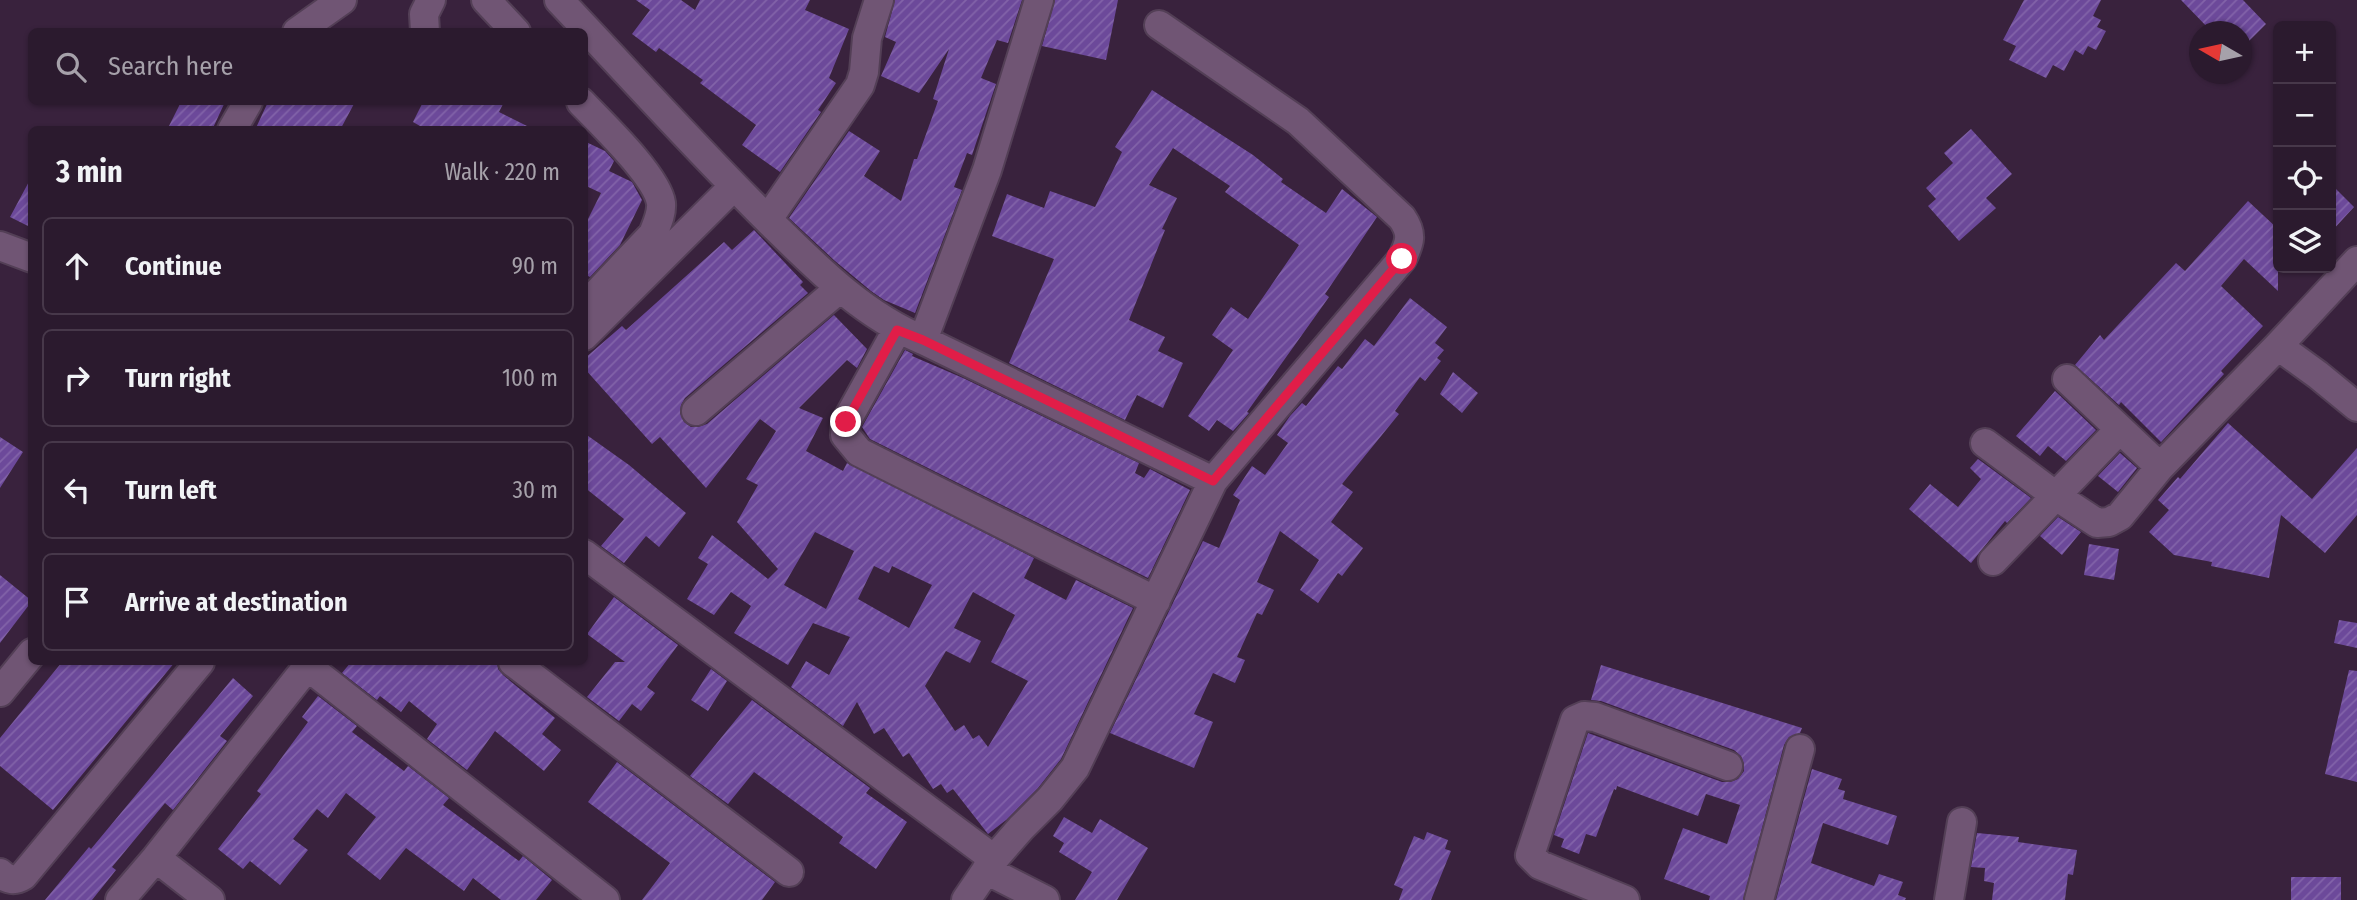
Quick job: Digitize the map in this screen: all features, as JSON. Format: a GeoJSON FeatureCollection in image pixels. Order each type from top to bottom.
{"type":"FeatureCollection","features":[{"type":"Feature","properties":{"kind":"street"},"geometry":{"type":"LineString","coordinates":[[303,28],[342,0]]}},
{"type":"Feature","properties":{"kind":"street"},"geometry":{"type":"LineString","coordinates":[[425,28],[424,15],[431,0]]}},
{"type":"Feature","properties":{"kind":"street"},"geometry":{"type":"LineString","coordinates":[[486,0],[512,28]]}},
{"type":"Feature","properties":{"kind":"street"},"geometry":{"type":"LineString","coordinates":[[559,0],[585,28]]}},
{"type":"Feature","properties":{"kind":"street"},"geometry":{"type":"LineString","coordinates":[[768,219],[860,85],[867,38],[878,0]]}},
{"type":"Feature","properties":{"kind":"street"},"geometry":{"type":"LineString","coordinates":[[923,340],[988,170],[1039,0]]}},
{"type":"Feature","properties":{"kind":"street"},"geometry":{"type":"LineString","coordinates":[[966,900],[990,864],[1075,768],[1213,481],[1402,259],[1409,245],[1410,229],[1402,218],[1298,121],[1159,25]]}},
{"type":"Feature","properties":{"kind":"street"},"geometry":{"type":"LineString","coordinates":[[588,31],[734,186],[839,289],[897,330],[923,340],[1213,481]]}},
{"type":"Feature","properties":{"kind":"street"},"geometry":{"type":"LineString","coordinates":[[234,126],[246,105]]}},
{"type":"Feature","properties":{"kind":"street"},"geometry":{"type":"LineString","coordinates":[[584,105],[651,180],[661,208],[653,234],[588,303]]}},
{"type":"Feature","properties":{"kind":"street"},"geometry":{"type":"LineString","coordinates":[[588,332],[734,186]]}},
{"type":"Feature","properties":{"kind":"street"},"geometry":{"type":"LineString","coordinates":[[0,246],[28,256]]}},
{"type":"Feature","properties":{"kind":"street"},"geometry":{"type":"LineString","coordinates":[[1985,443],[2097,523],[2109,522],[2120,516],[2160,467],[2357,261]]}},
{"type":"Feature","properties":{"kind":"street"},"geometry":{"type":"LineString","coordinates":[[696,411],[839,289]]}},
{"type":"Feature","properties":{"kind":"street"},"geometry":{"type":"LineString","coordinates":[[897,330],[846,422],[845,435],[859,452],[1156,601]]}},
{"type":"Feature","properties":{"kind":"street"},"geometry":{"type":"LineString","coordinates":[[2278,346],[2357,407]]}},
{"type":"Feature","properties":{"kind":"street"},"geometry":{"type":"LineString","coordinates":[[2067,379],[2160,467]]}},
{"type":"Feature","properties":{"kind":"street"},"geometry":{"type":"LineString","coordinates":[[1993,561],[2120,429]]}},
{"type":"Feature","properties":{"kind":"street"},"geometry":{"type":"LineString","coordinates":[[588,557],[990,864],[1045,900]]}},
{"type":"Feature","properties":{"kind":"street"},"geometry":{"type":"LineString","coordinates":[[0,692],[28,658]]}},
{"type":"Feature","properties":{"kind":"street"},"geometry":{"type":"LineString","coordinates":[[0,873],[9,879],[23,876],[198,665]]}},
{"type":"Feature","properties":{"kind":"street"},"geometry":{"type":"LineString","coordinates":[[120,900],[308,665]]}},
{"type":"Feature","properties":{"kind":"street"},"geometry":{"type":"LineString","coordinates":[[310,665],[605,900]]}},
{"type":"Feature","properties":{"kind":"street"},"geometry":{"type":"LineString","coordinates":[[517,665],[789,872]]}},
{"type":"Feature","properties":{"kind":"street"},"geometry":{"type":"LineString","coordinates":[[1625,900],[1540,865],[1530,855],[1575,720],[1584,716],[1595,717],[1728,766]]}},
{"type":"Feature","properties":{"kind":"street"},"geometry":{"type":"LineString","coordinates":[[1759,900],[1800,749]]}},
{"type":"Feature","properties":{"kind":"street"},"geometry":{"type":"LineString","coordinates":[[1949,900],[1962,822]]}},
{"type":"Feature","properties":{"kind":"street"},"geometry":{"type":"LineString","coordinates":[[156,858],[210,900]]}},
{"type":"Feature","properties":{"kind":"building"},"geometry":{"type":"Polygon","coordinates":[[[636,0],[681,0],[695,10],[700,0],[810,0],[805,10],[849,29],[829,78],[836,83],[818,110],[821,112],[780,172],[742,145],[756,125],[700,83],[703,80],[659,48],[656,52],[632,34],[650,10],[636,0]]]}},
{"type":"Feature","properties":{"kind":"building"},"geometry":{"type":"Polygon","coordinates":[[[895,0],[1022,0],[1008,43],[997,40],[981,78],[996,84],[972,155],[967,153],[954,187],[962,190],[915,313],[884,300],[871,291],[789,218],[849,131],[880,151],[864,176],[901,201],[914,159],[917,159],[938,101],[933,99],[949,49],[919,93],[881,76],[896,42],[885,37],[895,0]]]}},
{"type":"Feature","properties":{"kind":"building"},"geometry":{"type":"Polygon","coordinates":[[[1055,0],[1118,0],[1106,60],[1042,46],[1055,0]]]}},
{"type":"Feature","properties":{"kind":"building"},"geometry":{"type":"Polygon","coordinates":[[[2024,0],[2101,0],[2093,16],[2101,20],[2097,27],[2106,31],[2096,50],[2088,46],[2083,55],[2075,50],[2064,71],[2053,65],[2046,78],[2009,60],[2016,46],[2003,40],[2024,0]]]}},
{"type":"Feature","properties":{"kind":"building"},"geometry":{"type":"Polygon","coordinates":[[[2181,0],[2243,0],[2266,24],[2252,38],[2252,21],[2201,21],[2181,0]]]}},
{"type":"Feature","properties":{"kind":"building"},"geometry":{"type":"Polygon","coordinates":[[[1152,90],[1253,155],[1283,179],[1281,182],[1326,213],[1342,189],[1377,217],[1325,294],[1329,297],[1247,412],[1249,413],[1233,431],[1217,420],[1209,431],[1188,416],[1233,350],[1212,335],[1231,307],[1248,319],[1299,245],[1225,192],[1230,186],[1173,148],[1149,185],[1177,198],[1162,229],[1165,230],[1129,320],[1165,337],[1158,351],[1183,363],[1163,408],[1137,395],[1125,420],[1009,363],[1054,259],[992,236],[1007,194],[1044,208],[1050,191],[1095,207],[1122,152],[1115,147],[1152,90]]]}},
{"type":"Feature","properties":{"kind":"building"},"geometry":{"type":"Polygon","coordinates":[[[180,105],[224,105],[214,126],[169,126],[180,105]]]}},
{"type":"Feature","properties":{"kind":"building"},"geometry":{"type":"Polygon","coordinates":[[[267,105],[353,105],[342,126],[257,126],[267,105]]]}},
{"type":"Feature","properties":{"kind":"building"},"geometry":{"type":"Polygon","coordinates":[[[422,105],[502,105],[499,112],[527,126],[420,126],[413,122],[422,105]]]}},
{"type":"Feature","properties":{"kind":"building"},"geometry":{"type":"Polygon","coordinates":[[[1971,129],[2012,174],[1986,198],[1996,208],[1959,241],[1928,206],[1936,199],[1926,188],[1953,163],[1944,153],[1971,129]]]}},
{"type":"Feature","properties":{"kind":"building"},"geometry":{"type":"Polygon","coordinates":[[[588,143],[605,151],[614,161],[609,171],[632,182],[642,200],[620,245],[590,277],[588,219],[601,193],[588,187],[588,143]]]}},
{"type":"Feature","properties":{"kind":"building"},"geometry":{"type":"Polygon","coordinates":[[[28,183],[28,226],[10,217],[28,183]]]}},
{"type":"Feature","properties":{"kind":"building"},"geometry":{"type":"Polygon","coordinates":[[[2336,189],[2354,207],[2336,227],[2336,189]]]}},
{"type":"Feature","properties":{"kind":"building"},"geometry":{"type":"Polygon","coordinates":[[[2248,201],[2273,224],[2273,273],[2278,273],[2278,291],[2244,259],[2221,286],[2263,326],[2221,371],[2224,374],[2161,442],[2121,402],[2119,405],[2075,365],[2100,335],[2104,340],[2176,263],[2185,271],[2248,201]]]}},
{"type":"Feature","properties":{"kind":"building"},"geometry":{"type":"Polygon","coordinates":[[[754,230],[803,282],[800,285],[808,293],[685,398],[680,413],[684,422],[691,427],[707,424],[834,315],[867,349],[857,368],[847,360],[799,408],[823,418],[806,451],[843,471],[847,463],[1034,558],[1024,578],[1066,600],[1076,580],[1133,608],[1061,759],[1038,788],[988,834],[953,789],[947,793],[941,784],[933,789],[909,753],[903,757],[884,728],[874,734],[857,702],[843,726],[791,687],[806,661],[829,675],[850,637],[813,623],[788,665],[734,633],[751,606],[731,592],[714,615],[687,599],[708,564],[698,558],[712,535],[768,579],[778,569],[737,522],[758,485],[746,479],[776,431],[760,419],[706,488],[660,437],[652,444],[588,372],[588,356],[622,326],[626,330],[724,242],[732,250],[754,230]],[[815,532],[784,585],[826,609],[854,551],[815,532]],[[874,566],[858,599],[909,628],[932,585],[892,566],[889,573],[874,566]],[[973,592],[954,628],[981,641],[970,663],[946,651],[925,686],[955,731],[964,725],[973,739],[979,735],[988,747],[1028,681],[991,662],[1015,615],[973,592]]]}},
{"type":"Feature","properties":{"kind":"building"},"geometry":{"type":"Polygon","coordinates":[[[1410,298],[1447,327],[1435,343],[1444,350],[1437,358],[1441,361],[1425,381],[1420,377],[1395,411],[1399,414],[1342,484],[1353,492],[1331,522],[1363,548],[1342,576],[1338,573],[1318,603],[1300,590],[1319,560],[1280,531],[1257,582],[1274,590],[1262,615],[1257,613],[1237,657],[1245,660],[1235,683],[1213,673],[1194,714],[1213,722],[1194,768],[1110,733],[1203,541],[1219,548],[1240,500],[1233,495],[1252,466],[1265,475],[1288,443],[1277,435],[1290,416],[1302,403],[1306,406],[1338,366],[1342,369],[1365,339],[1374,346],[1410,298]]]}},
{"type":"Feature","properties":{"kind":"building"},"geometry":{"type":"Polygon","coordinates":[[[905,350],[913,354],[912,356],[1139,463],[1135,473],[1144,478],[1150,469],[1190,490],[1148,578],[870,439],[862,427],[905,350]]]}},
{"type":"Feature","properties":{"kind":"building"},"geometry":{"type":"Polygon","coordinates":[[[1453,372],[1478,393],[1462,413],[1440,394],[1453,372]]]}},
{"type":"Feature","properties":{"kind":"building"},"geometry":{"type":"Polygon","coordinates":[[[2055,391],[2096,430],[2066,461],[2048,446],[2040,456],[2016,436],[2055,391]]]}},
{"type":"Feature","properties":{"kind":"building"},"geometry":{"type":"Polygon","coordinates":[[[2228,423],[2312,499],[2357,448],[2357,515],[2325,553],[2281,515],[2269,578],[2211,566],[2212,562],[2174,555],[2149,532],[2169,510],[2158,500],[2178,477],[2180,479],[2228,423]]]}},
{"type":"Feature","properties":{"kind":"building"},"geometry":{"type":"Polygon","coordinates":[[[588,436],[629,465],[686,513],[659,547],[646,536],[624,563],[601,546],[624,519],[588,490],[588,436]]]}},
{"type":"Feature","properties":{"kind":"building"},"geometry":{"type":"Polygon","coordinates":[[[0,437],[23,452],[0,488],[0,437]]]}},
{"type":"Feature","properties":{"kind":"building"},"geometry":{"type":"Polygon","coordinates":[[[2120,453],[2137,468],[2118,492],[2098,476],[2120,453]]]}},
{"type":"Feature","properties":{"kind":"building"},"geometry":{"type":"Polygon","coordinates":[[[1978,459],[2031,498],[2007,523],[2005,521],[1971,563],[1909,509],[1930,484],[1958,507],[1981,479],[1970,468],[1978,459]]]}},
{"type":"Feature","properties":{"kind":"building"},"geometry":{"type":"Polygon","coordinates":[[[2058,517],[2081,532],[2062,555],[2040,536],[2058,517]]]}},
{"type":"Feature","properties":{"kind":"building"},"geometry":{"type":"Polygon","coordinates":[[[2089,544],[2119,549],[2114,580],[2084,575],[2089,544]]]}},
{"type":"Feature","properties":{"kind":"building"},"geometry":{"type":"Polygon","coordinates":[[[0,575],[28,598],[28,606],[0,643],[0,575]]]}},
{"type":"Feature","properties":{"kind":"building"},"geometry":{"type":"Polygon","coordinates":[[[614,597],[678,645],[647,687],[655,693],[641,711],[632,704],[619,721],[587,697],[615,662],[625,662],[588,633],[614,597]]]}},
{"type":"Feature","properties":{"kind":"building"},"geometry":{"type":"Polygon","coordinates":[[[2339,620],[2357,623],[2357,648],[2334,643],[2339,620]]]}},
{"type":"Feature","properties":{"kind":"building"},"geometry":{"type":"Polygon","coordinates":[[[60,665],[173,665],[53,810],[0,766],[0,738],[60,665]]]}},
{"type":"Feature","properties":{"kind":"building"},"geometry":{"type":"Polygon","coordinates":[[[349,665],[497,665],[503,675],[555,718],[542,734],[561,750],[544,771],[495,731],[467,770],[427,739],[437,724],[409,701],[401,712],[380,696],[377,700],[342,673],[349,665]]]}},
{"type":"Feature","properties":{"kind":"building"},"geometry":{"type":"Polygon","coordinates":[[[1601,665],[1802,728],[1800,733],[1789,737],[1784,745],[1743,900],[1709,900],[1710,896],[1664,879],[1683,828],[1727,844],[1740,805],[1706,794],[1698,816],[1617,786],[1596,837],[1586,834],[1579,854],[1561,847],[1564,839],[1554,835],[1588,733],[1722,782],[1738,779],[1744,771],[1741,756],[1734,750],[1601,701],[1591,700],[1601,665]]]}},
{"type":"Feature","properties":{"kind":"building"},"geometry":{"type":"Polygon","coordinates":[[[711,669],[727,681],[708,711],[691,700],[711,669]]]}},
{"type":"Feature","properties":{"kind":"building"},"geometry":{"type":"Polygon","coordinates":[[[2349,670],[2357,671],[2357,782],[2325,774],[2349,670]]]}},
{"type":"Feature","properties":{"kind":"building"},"geometry":{"type":"Polygon","coordinates":[[[233,678],[253,696],[220,736],[227,741],[173,810],[165,803],[112,867],[116,870],[92,900],[45,900],[89,847],[91,849],[233,678]]]}},
{"type":"Feature","properties":{"kind":"building"},"geometry":{"type":"Polygon","coordinates":[[[318,696],[357,726],[352,732],[404,771],[408,766],[449,798],[443,805],[519,861],[523,856],[552,880],[536,900],[501,900],[473,878],[464,891],[406,848],[380,880],[347,854],[376,817],[346,793],[328,818],[317,809],[293,839],[308,850],[280,885],[250,861],[243,869],[218,849],[261,794],[257,791],[308,722],[302,717],[318,696]]]}},
{"type":"Feature","properties":{"kind":"building"},"geometry":{"type":"Polygon","coordinates":[[[752,700],[870,788],[866,793],[907,822],[876,869],[839,843],[843,837],[754,772],[728,804],[690,776],[752,700]]]}},
{"type":"Feature","properties":{"kind":"building"},"geometry":{"type":"Polygon","coordinates":[[[617,762],[775,882],[762,900],[642,900],[670,863],[588,802],[617,762]]]}},
{"type":"Feature","properties":{"kind":"building"},"geometry":{"type":"Polygon","coordinates":[[[1812,769],[1842,779],[1838,789],[1845,791],[1843,799],[1897,816],[1888,845],[1823,823],[1811,863],[1874,886],[1879,874],[1903,882],[1898,895],[1906,898],[1905,900],[1776,900],[1812,769]]]}},
{"type":"Feature","properties":{"kind":"building"},"geometry":{"type":"Polygon","coordinates":[[[1064,817],[1092,833],[1100,819],[1148,848],[1117,900],[1075,900],[1092,872],[1059,852],[1064,843],[1053,836],[1064,817]]]}},
{"type":"Feature","properties":{"kind":"building"},"geometry":{"type":"Polygon","coordinates":[[[1427,832],[1448,840],[1445,849],[1451,851],[1431,900],[1399,900],[1403,889],[1394,885],[1414,836],[1424,840],[1427,832]]]}},
{"type":"Feature","properties":{"kind":"building"},"geometry":{"type":"Polygon","coordinates":[[[1977,833],[2019,837],[2018,842],[2077,850],[2073,875],[2068,874],[2065,900],[1992,900],[1994,883],[1984,881],[1985,868],[1971,867],[1977,833]]]}},
{"type":"Feature","properties":{"kind":"building"},"geometry":{"type":"Polygon","coordinates":[[[2291,877],[2341,877],[2341,900],[2291,900],[2291,877]]]}},
{"type":"Feature","properties":{"kind":"route"},"geometry":{"type":"LineString","coordinates":[[846,422],[897,330],[923,340],[1213,481],[1402,259]]}}]}
